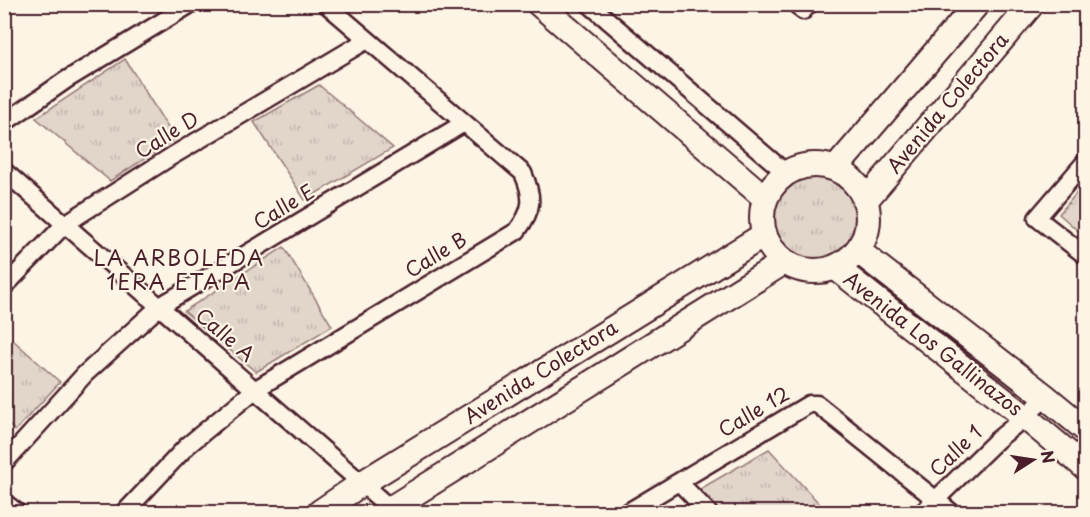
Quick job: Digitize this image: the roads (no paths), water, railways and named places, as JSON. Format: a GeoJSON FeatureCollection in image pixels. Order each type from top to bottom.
{"type":"FeatureCollection","features":[{"type":"Feature","properties":{"kind":"street"},"geometry":{"type":"LineString","coordinates":[[4,123],[66,80],[191,4]]}},
{"type":"Feature","properties":{"kind":"street","name":"Calle B"},"geometry":{"type":"LineString","coordinates":[[125,513],[188,446],[256,390],[517,231],[526,219],[531,204],[530,188],[524,173],[326,4]]}},
{"type":"Feature","properties":{"kind":"street"},"geometry":{"type":"LineString","coordinates":[[539,4],[765,198]]}},
{"type":"Feature","properties":{"kind":"street"},"geometry":{"type":"LineString","coordinates":[[589,4],[786,173]]}},
{"type":"Feature","properties":{"kind":"street"},"geometry":{"type":"LineString","coordinates":[[796,4],[803,11],[809,4]]}},
{"type":"Feature","properties":{"kind":"street","name":"Avenida Colectora"},"geometry":{"type":"LineString","coordinates":[[836,168],[977,4]]}},
{"type":"Feature","properties":{"kind":"street","name":"Avenida Colectora"},"geometry":{"type":"LineString","coordinates":[[865,201],[1032,4]]}},
{"type":"Feature","properties":{"kind":"street","name":"Calle D"},"geometry":{"type":"LineString","coordinates":[[4,287],[65,224],[172,156],[367,40]]}},
{"type":"Feature","properties":{"kind":"street","name":"Calle E"},"geometry":{"type":"LineString","coordinates":[[4,463],[85,375],[160,306],[464,123]]}},
{"type":"Feature","properties":{"kind":"street"},"geometry":{"type":"LineString","coordinates":[[1086,161],[1037,218],[1086,256]]}},
{"type":"Feature","properties":{"kind":"street"},"geometry":{"type":"LineString","coordinates":[[818,164],[836,168],[850,178],[861,192],[868,210],[867,227],[861,244],[850,257],[835,267],[818,271],[801,269],[784,262],[772,249],[764,235],[761,216],[765,198],[773,184],[786,173],[801,166],[818,164]]}},
{"type":"Feature","properties":{"kind":"street","name":"Calle A"},"geometry":{"type":"LineString","coordinates":[[4,171],[256,390],[362,484],[388,511]]}},
{"type":"Feature","properties":{"kind":"street","name":"Avenida Colectora"},"geometry":{"type":"LineString","coordinates":[[320,513],[362,484],[764,235]]}},
{"type":"Feature","properties":{"kind":"street","name":"Avenida Los Gallinazos"},"geometry":{"type":"LineString","coordinates":[[856,250],[1086,430]]}},
{"type":"Feature","properties":{"kind":"street","name":"Avenida Colectora"},"geometry":{"type":"LineString","coordinates":[[388,511],[784,262]]}},
{"type":"Feature","properties":{"kind":"street","name":"Avenida Los Gallinazos"},"geometry":{"type":"LineString","coordinates":[[835,267],[1086,468]]}},
{"type":"Feature","properties":{"kind":"street","name":"Calle 1"},"geometry":{"type":"LineString","coordinates":[[922,513],[997,440],[1046,397]]}},
{"type":"Feature","properties":{"kind":"street","name":"Calle 12"},"geometry":{"type":"LineString","coordinates":[[628,513],[809,404],[817,404],[951,513]]}},
{"type":"Feature","properties":{"kind":"street"},"geometry":{"type":"LineString","coordinates":[[679,482],[708,513]]}},
{"type":"Feature","properties":{"kind":"street"},"geometry":{"type":"LineString","coordinates":[[4,502],[17,513]]}},
{"type":"Feature","properties":{"kind":"district","name":"LA ARBOLEDA 1ERA ETAPA"},"geometry":{"type":"Point","coordinates":[179,271]}}]}
